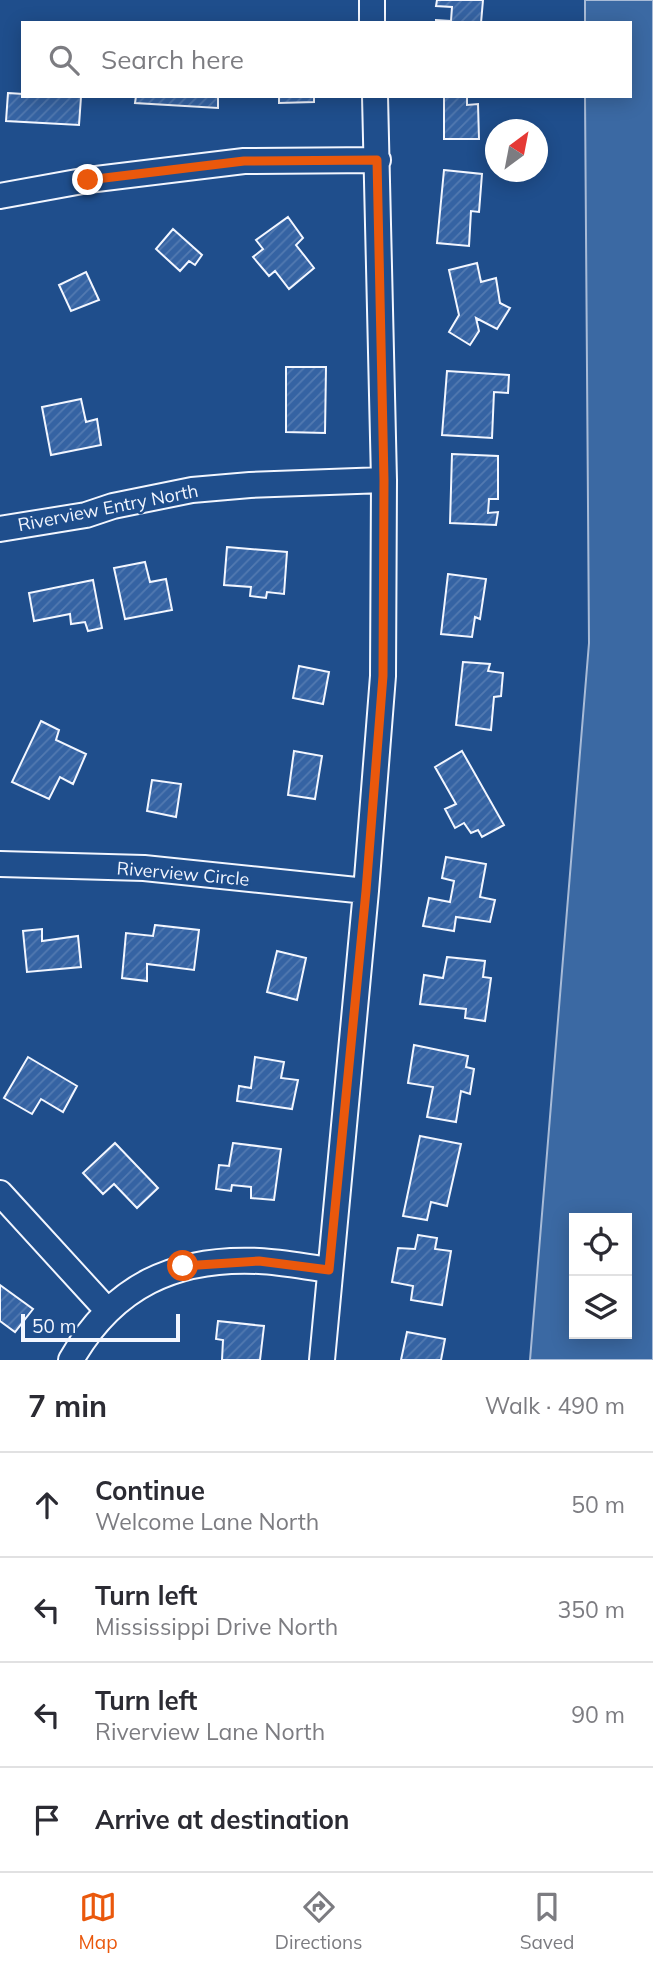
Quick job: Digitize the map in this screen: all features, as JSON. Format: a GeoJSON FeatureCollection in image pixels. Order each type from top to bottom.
{"type":"FeatureCollection","features":[{"type":"Feature","properties":{"kind":"street"},"geometry":{"type":"LineString","coordinates":[[372,0],[372,21]]}},
{"type":"Feature","properties":{"kind":"street"},"geometry":{"type":"LineString","coordinates":[[321,1360],[366,891],[383,676],[384,480],[375,98]]}},
{"type":"Feature","properties":{"kind":"street"},"geometry":{"type":"LineString","coordinates":[[0,196],[88,180],[244,161],[377,160]]}},
{"type":"Feature","properties":{"kind":"street","name":"Riverview Entry North"},"geometry":{"type":"LineString","coordinates":[[0,529],[73,518],[192,490],[384,480]]}},
{"type":"Feature","properties":{"kind":"street","name":"Riverview Circle"},"geometry":{"type":"LineString","coordinates":[[0,864],[144,868],[366,891]]}},
{"type":"Feature","properties":{"kind":"street"},"geometry":{"type":"LineString","coordinates":[[0,1193],[107,1310]]}},
{"type":"Feature","properties":{"kind":"street"},"geometry":{"type":"LineString","coordinates":[[71,1360],[85,1336],[107,1310],[146,1282],[183,1266],[259,1261],[329,1270]]}},
{"type":"Feature","properties":{"kind":"water"},"geometry":{"type":"Polygon","coordinates":[[[585,0],[653,0],[653,1360],[530,1360],[589,643],[585,98],[632,98],[632,21],[585,21],[585,0]]]}},
{"type":"Feature","properties":{"kind":"building"},"geometry":{"type":"Polygon","coordinates":[[[437,0],[483,0],[481,21],[451,21],[452,7],[436,6],[437,0]]]}},
{"type":"Feature","properties":{"kind":"building"},"geometry":{"type":"Polygon","coordinates":[[[8,93],[21,94],[21,98],[81,98],[79,125],[6,121],[8,93]]]}},
{"type":"Feature","properties":{"kind":"building"},"geometry":{"type":"Polygon","coordinates":[[[136,98],[218,98],[218,108],[135,103],[136,98]]]}},
{"type":"Feature","properties":{"kind":"building"},"geometry":{"type":"Polygon","coordinates":[[[279,98],[314,98],[314,102],[279,103],[279,98]]]}},
{"type":"Feature","properties":{"kind":"building"},"geometry":{"type":"Polygon","coordinates":[[[444,98],[467,98],[467,105],[478,104],[479,139],[444,139],[444,98]]]}},
{"type":"Feature","properties":{"kind":"building"},"geometry":{"type":"Polygon","coordinates":[[[444,170],[482,174],[479,212],[471,211],[469,246],[437,243],[444,170]]]}},
{"type":"Feature","properties":{"kind":"building"},"geometry":{"type":"Polygon","coordinates":[[[288,217],[303,238],[296,245],[314,268],[289,289],[275,271],[269,276],[253,257],[263,249],[256,240],[288,217]]]}},
{"type":"Feature","properties":{"kind":"building"},"geometry":{"type":"Polygon","coordinates":[[[173,229],[202,255],[195,265],[189,261],[180,271],[156,249],[173,229]]]}},
{"type":"Feature","properties":{"kind":"building"},"geometry":{"type":"Polygon","coordinates":[[[477,263],[481,282],[496,278],[500,303],[510,308],[497,329],[476,318],[479,331],[470,345],[449,332],[459,315],[449,270],[477,263]]]}},
{"type":"Feature","properties":{"kind":"building"},"geometry":{"type":"Polygon","coordinates":[[[86,272],[99,300],[71,311],[59,285],[86,272]]]}},
{"type":"Feature","properties":{"kind":"building"},"geometry":{"type":"Polygon","coordinates":[[[286,367],[326,367],[325,433],[286,432],[286,367]]]}},
{"type":"Feature","properties":{"kind":"building"},"geometry":{"type":"Polygon","coordinates":[[[447,371],[509,375],[508,393],[494,392],[492,438],[442,435],[447,371]]]}},
{"type":"Feature","properties":{"kind":"building"},"geometry":{"type":"Polygon","coordinates":[[[81,399],[86,422],[97,419],[101,445],[51,455],[42,407],[81,399]]]}},
{"type":"Feature","properties":{"kind":"building"},"geometry":{"type":"Polygon","coordinates":[[[452,454],[498,456],[498,499],[489,499],[488,513],[498,512],[496,525],[450,523],[452,454]]]}},
{"type":"Feature","properties":{"kind":"building"},"geometry":{"type":"Polygon","coordinates":[[[227,547],[287,552],[284,594],[267,592],[266,598],[250,596],[251,587],[224,585],[227,547]]]}},
{"type":"Feature","properties":{"kind":"building"},"geometry":{"type":"Polygon","coordinates":[[[145,562],[150,582],[166,579],[172,610],[125,619],[114,568],[145,562]]]}},
{"type":"Feature","properties":{"kind":"building"},"geometry":{"type":"Polygon","coordinates":[[[448,574],[486,579],[480,619],[475,617],[472,637],[441,634],[448,574]]]}},
{"type":"Feature","properties":{"kind":"building"},"geometry":{"type":"Polygon","coordinates":[[[93,580],[102,628],[88,631],[85,622],[71,624],[70,614],[34,621],[29,593],[93,580]]]}},
{"type":"Feature","properties":{"kind":"building"},"geometry":{"type":"Polygon","coordinates":[[[463,662],[490,664],[488,671],[503,673],[501,696],[494,697],[491,730],[456,725],[463,662]]]}},
{"type":"Feature","properties":{"kind":"building"},"geometry":{"type":"Polygon","coordinates":[[[299,666],[329,672],[323,704],[293,698],[299,666]]]}},
{"type":"Feature","properties":{"kind":"building"},"geometry":{"type":"Polygon","coordinates":[[[41,721],[59,730],[56,740],[86,754],[73,784],[60,777],[49,799],[12,782],[41,721]]]}},
{"type":"Feature","properties":{"kind":"building"},"geometry":{"type":"Polygon","coordinates":[[[294,751],[322,756],[315,799],[288,795],[294,751]]]}},
{"type":"Feature","properties":{"kind":"building"},"geometry":{"type":"Polygon","coordinates":[[[462,751],[504,825],[482,837],[478,830],[471,833],[464,823],[455,828],[445,809],[456,804],[435,767],[462,751]]]}},
{"type":"Feature","properties":{"kind":"building"},"geometry":{"type":"Polygon","coordinates":[[[152,780],[181,784],[176,817],[147,811],[152,780]]]}},
{"type":"Feature","properties":{"kind":"building"},"geometry":{"type":"Polygon","coordinates":[[[446,857],[486,864],[480,897],[495,900],[490,922],[456,917],[454,931],[423,926],[429,898],[450,902],[454,881],[442,878],[446,857]]]}},
{"type":"Feature","properties":{"kind":"building"},"geometry":{"type":"Polygon","coordinates":[[[155,925],[199,930],[194,970],[147,964],[147,981],[122,978],[126,933],[153,936],[155,925]]]}},
{"type":"Feature","properties":{"kind":"building"},"geometry":{"type":"Polygon","coordinates":[[[42,929],[42,941],[78,936],[81,967],[27,972],[23,931],[42,929]]]}},
{"type":"Feature","properties":{"kind":"building"},"geometry":{"type":"Polygon","coordinates":[[[277,951],[306,958],[297,1000],[267,992],[277,951]]]}},
{"type":"Feature","properties":{"kind":"building"},"geometry":{"type":"Polygon","coordinates":[[[447,957],[485,961],[483,977],[491,978],[485,1021],[465,1018],[466,1009],[420,1004],[424,975],[443,978],[447,957]]]}},
{"type":"Feature","properties":{"kind":"building"},"geometry":{"type":"Polygon","coordinates":[[[414,1045],[468,1056],[466,1067],[474,1069],[470,1094],[461,1091],[456,1122],[427,1117],[433,1087],[408,1083],[414,1045]]]}},
{"type":"Feature","properties":{"kind":"building"},"geometry":{"type":"Polygon","coordinates":[[[28,1057],[77,1086],[63,1112],[41,1099],[32,1114],[4,1098],[28,1057]]]}},
{"type":"Feature","properties":{"kind":"building"},"geometry":{"type":"Polygon","coordinates":[[[255,1057],[284,1062],[281,1078],[298,1080],[292,1109],[237,1101],[239,1086],[251,1088],[255,1057]]]}},
{"type":"Feature","properties":{"kind":"building"},"geometry":{"type":"Polygon","coordinates":[[[420,1136],[461,1144],[447,1206],[431,1202],[427,1220],[403,1216],[420,1136]]]}},
{"type":"Feature","properties":{"kind":"building"},"geometry":{"type":"Polygon","coordinates":[[[115,1143],[158,1188],[137,1208],[114,1184],[103,1194],[83,1173],[115,1143]]]}},
{"type":"Feature","properties":{"kind":"building"},"geometry":{"type":"Polygon","coordinates":[[[233,1143],[281,1149],[274,1200],[251,1198],[251,1187],[232,1185],[231,1191],[216,1189],[219,1165],[229,1166],[233,1143]]]}},
{"type":"Feature","properties":{"kind":"building"},"geometry":{"type":"Polygon","coordinates":[[[418,1235],[437,1238],[435,1249],[451,1251],[442,1305],[411,1300],[413,1286],[392,1282],[398,1248],[415,1249],[418,1235]]]}},
{"type":"Feature","properties":{"kind":"building"},"geometry":{"type":"Polygon","coordinates":[[[0,1285],[33,1309],[15,1332],[0,1321],[0,1285]]]}},
{"type":"Feature","properties":{"kind":"building"},"geometry":{"type":"Polygon","coordinates":[[[218,1321],[264,1326],[260,1360],[222,1360],[223,1340],[216,1339],[218,1321]]]}},
{"type":"Feature","properties":{"kind":"building"},"geometry":{"type":"Polygon","coordinates":[[[407,1332],[445,1339],[441,1360],[401,1360],[407,1332]]]}},
{"type":"Feature","properties":{"kind":"route"},"geometry":{"type":"LineString","coordinates":[[88,180],[244,161],[377,160],[384,480],[383,676],[366,891],[329,1270],[259,1261],[183,1266]]}}]}
